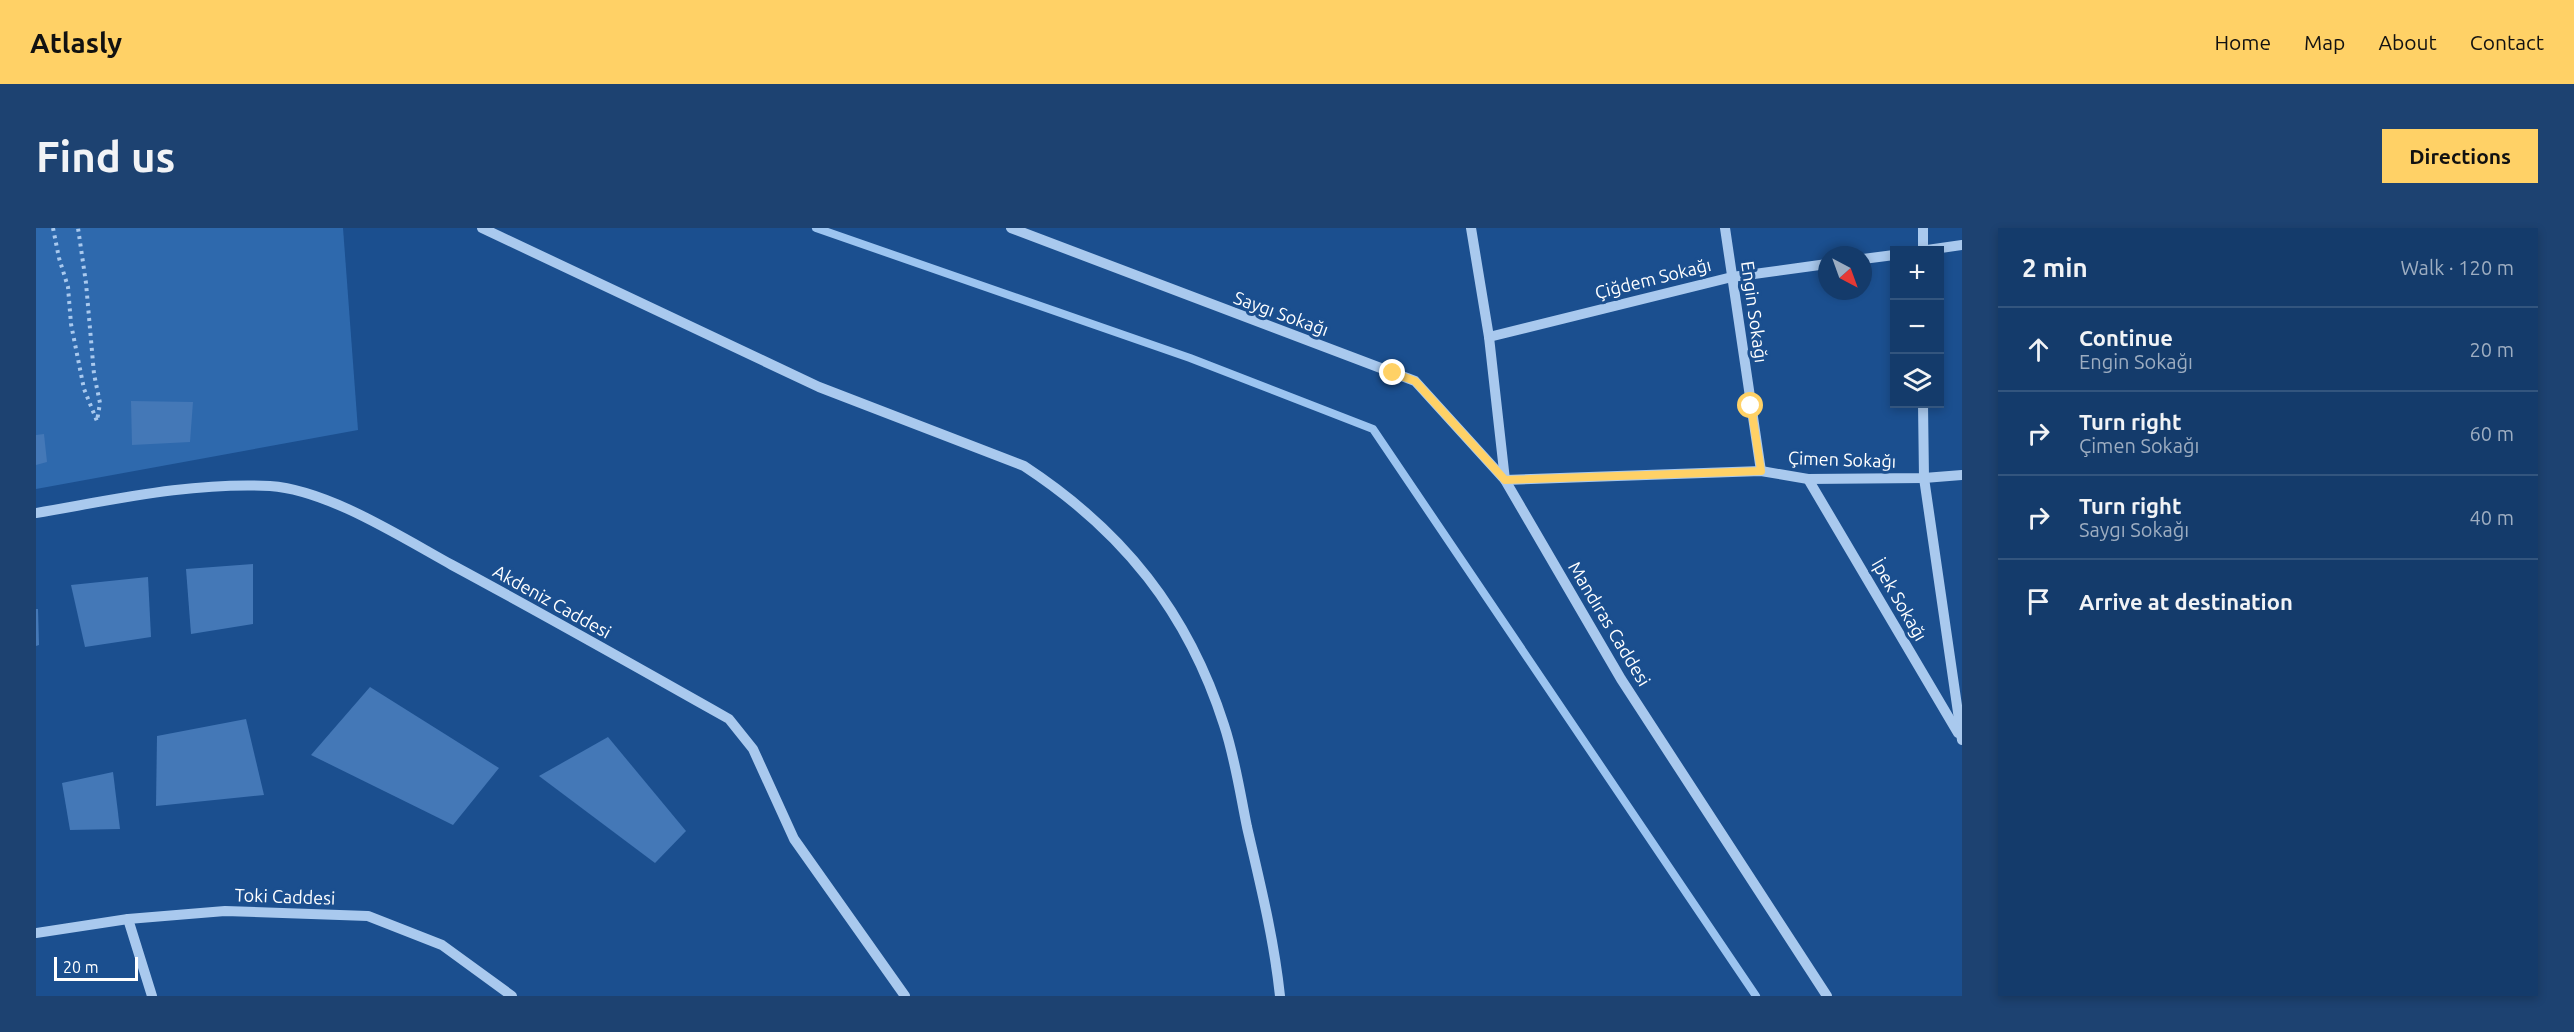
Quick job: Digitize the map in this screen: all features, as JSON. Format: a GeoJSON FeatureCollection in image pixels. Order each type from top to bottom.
{"type":"FeatureCollection","features":[{"type":"Feature","properties":{"kind":"street"},"geometry":{"type":"LineString","coordinates":[[482,228],[819,387],[1024,466],[1053,485],[1106,529],[1155,585],[1177,618],[1212,690],[1225,728],[1273,940],[1280,996]]}},
{"type":"Feature","properties":{"kind":"street","name":"Saygı Sokağı"},"geometry":{"type":"LineString","coordinates":[[1011,228],[1415,381],[1505,480]]}},
{"type":"Feature","properties":{"kind":"street","name":"Mandıras Caddesi"},"geometry":{"type":"LineString","coordinates":[[1472,228],[1489,337],[1505,480],[1621,679],[1827,996]]}},
{"type":"Feature","properties":{"kind":"street","name":"Engin Sokağı"},"geometry":{"type":"LineString","coordinates":[[1725,228],[1761,471]]}},
{"type":"Feature","properties":{"kind":"street"},"geometry":{"type":"LineString","coordinates":[[1923,228],[1923,246]]}},
{"type":"Feature","properties":{"kind":"street"},"geometry":{"type":"LineString","coordinates":[[1944,248],[1962,245]]}},
{"type":"Feature","properties":{"kind":"street"},"geometry":{"type":"LineString","coordinates":[[1872,258],[1890,256]]}},
{"type":"Feature","properties":{"kind":"street","name":"Çiğdem Sokağı"},"geometry":{"type":"LineString","coordinates":[[1489,337],[1732,277],[1818,265]]}},
{"type":"Feature","properties":{"kind":"street","name":"İpek Sokağı"},"geometry":{"type":"LineString","coordinates":[[1923,408],[1924,478],[1961,739]]}},
{"type":"Feature","properties":{"kind":"street","name":"Çimen Sokağı"},"geometry":{"type":"LineString","coordinates":[[1505,480],[1761,471],[1808,479],[1924,478],[1962,475]]}},
{"type":"Feature","properties":{"kind":"street","name":"İpek Sokağı"},"geometry":{"type":"LineString","coordinates":[[1808,479],[1961,739]]}},
{"type":"Feature","properties":{"kind":"street","name":"Akdeniz Caddesi"},"geometry":{"type":"LineString","coordinates":[[36,513],[174,489],[271,486],[320,498],[361,515],[689,696],[734,724],[753,749],[794,838],[905,996]]}},
{"type":"Feature","properties":{"kind":"street","name":"Toki Caddesi"},"geometry":{"type":"LineString","coordinates":[[36,933],[128,919],[225,911],[368,916],[442,945],[512,996]]}},
{"type":"Feature","properties":{"kind":"street"},"geometry":{"type":"LineString","coordinates":[[128,919],[152,996]]}},
{"type":"Feature","properties":{"kind":"path"},"geometry":{"type":"LineString","coordinates":[[53,228],[68,287],[71,324],[82,381],[97,421],[100,403],[94,374],[86,283],[78,228]]}},
{"type":"Feature","properties":{"kind":"shaded area"},"geometry":{"type":"Polygon","coordinates":[[[36,228],[343,228],[358,430],[36,489],[36,228]]]}},
{"type":"Feature","properties":{"kind":"building"},"geometry":{"type":"Polygon","coordinates":[[[131,401],[193,402],[190,442],[132,445],[131,401]]]}},
{"type":"Feature","properties":{"kind":"building"},"geometry":{"type":"Polygon","coordinates":[[[44,434],[47,462],[36,465],[36,435],[44,434]]]}},
{"type":"Feature","properties":{"kind":"building"},"geometry":{"type":"Polygon","coordinates":[[[253,564],[253,624],[191,634],[186,569],[253,564]]]}},
{"type":"Feature","properties":{"kind":"building"},"geometry":{"type":"Polygon","coordinates":[[[148,577],[151,637],[85,647],[71,585],[148,577]]]}},
{"type":"Feature","properties":{"kind":"building"},"geometry":{"type":"Polygon","coordinates":[[[36,609],[38,609],[39,645],[36,646],[36,609]]]}},
{"type":"Feature","properties":{"kind":"building"},"geometry":{"type":"Polygon","coordinates":[[[370,687],[499,768],[453,825],[311,755],[370,687]]]}},
{"type":"Feature","properties":{"kind":"building"},"geometry":{"type":"Polygon","coordinates":[[[246,719],[264,795],[156,806],[157,736],[246,719]]]}},
{"type":"Feature","properties":{"kind":"building"},"geometry":{"type":"Polygon","coordinates":[[[608,737],[686,831],[655,863],[539,776],[608,737]]]}},
{"type":"Feature","properties":{"kind":"building"},"geometry":{"type":"Polygon","coordinates":[[[113,772],[120,829],[70,830],[62,783],[113,772]]]}},
{"type":"Feature","properties":{"kind":"waterway"},"geometry":{"type":"LineString","coordinates":[[816,228],[1190,358],[1373,429],[1756,996]]}},
{"type":"Feature","properties":{"kind":"route"},"geometry":{"type":"LineString","coordinates":[[1393,373],[1415,381],[1505,480],[1761,471],[1751,406]]}}]}
